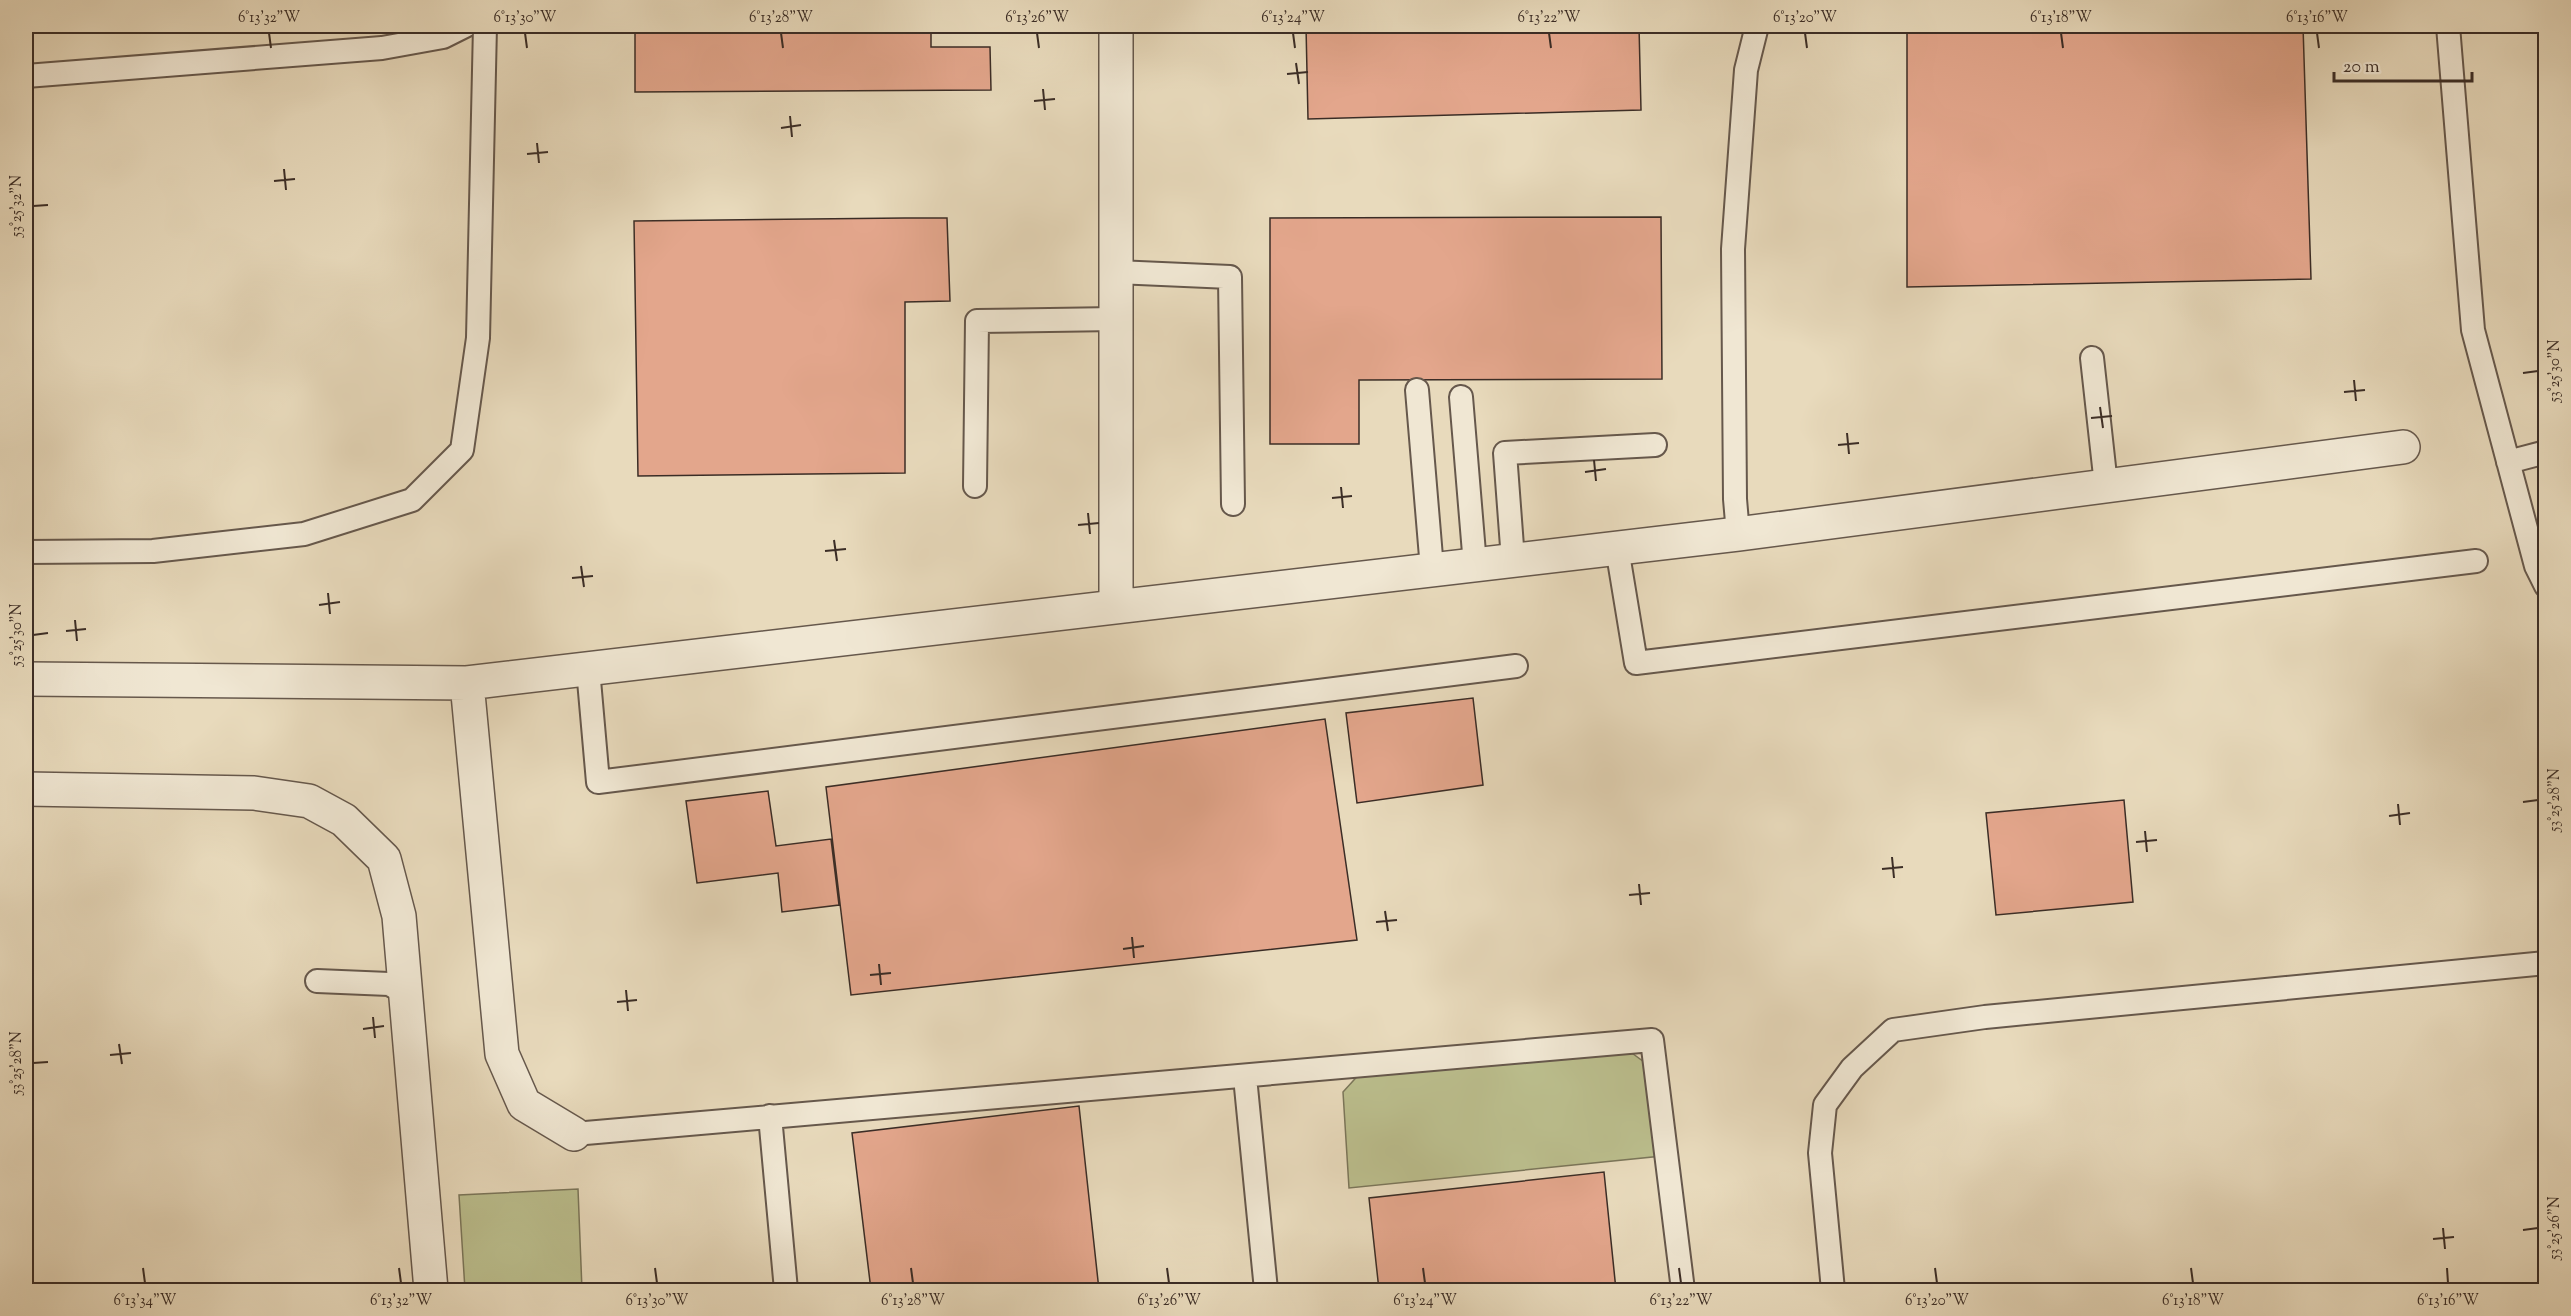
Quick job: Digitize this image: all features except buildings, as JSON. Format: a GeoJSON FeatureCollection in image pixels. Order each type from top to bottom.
{"type":"FeatureCollection","features":[{"type":"Feature","properties":{"kind":"street"},"geometry":{"type":"LineString","coordinates":[[1116,26],[1116,606]]}},
{"type":"Feature","properties":{"kind":"street"},"geometry":{"type":"LineString","coordinates":[[26,679],[467,683],[1738,534],[2403,447]]}},
{"type":"Feature","properties":{"kind":"street"},"geometry":{"type":"LineString","coordinates":[[467,683],[502,1054],[524,1104],[574,1134]]}},
{"type":"Feature","properties":{"kind":"street"},"geometry":{"type":"LineString","coordinates":[[26,789],[254,793],[309,801],[344,819],[384,859],[399,916],[431,1290]]}},
{"type":"Feature","properties":{"kind":"lane"},"geometry":{"type":"LineString","coordinates":[[26,76],[382,48],[443,37],[465,26]]}},
{"type":"Feature","properties":{"kind":"lane"},"geometry":{"type":"LineString","coordinates":[[26,552],[153,551],[304,534],[412,500],[462,450],[478,338],[485,26]]}},
{"type":"Feature","properties":{"kind":"lane"},"geometry":{"type":"LineString","coordinates":[[1738,534],[1735,499],[1733,249],[1746,70],[1757,26]]}},
{"type":"Feature","properties":{"kind":"lane"},"geometry":{"type":"LineString","coordinates":[[2448,26],[2473,330],[2536,566],[2546,586]]}},
{"type":"Feature","properties":{"kind":"lane"},"geometry":{"type":"LineString","coordinates":[[1116,272],[1230,278],[1233,504]]}},
{"type":"Feature","properties":{"kind":"lane"},"geometry":{"type":"LineString","coordinates":[[975,486],[977,321],[1116,319]]}},
{"type":"Feature","properties":{"kind":"lane"},"geometry":{"type":"LineString","coordinates":[[2092,358],[2106,485]]}},
{"type":"Feature","properties":{"kind":"lane"},"geometry":{"type":"LineString","coordinates":[[1417,390],[1432,569]]}},
{"type":"Feature","properties":{"kind":"lane"},"geometry":{"type":"LineString","coordinates":[[1461,397],[1475,565]]}},
{"type":"Feature","properties":{"kind":"lane"},"geometry":{"type":"LineString","coordinates":[[1513,560],[1505,453],[1655,445]]}},
{"type":"Feature","properties":{"kind":"lane"},"geometry":{"type":"LineString","coordinates":[[2508,462],[2546,452]]}},
{"type":"Feature","properties":{"kind":"lane"},"geometry":{"type":"LineString","coordinates":[[1617,548],[1636,663],[2476,561]]}},
{"type":"Feature","properties":{"kind":"lane"},"geometry":{"type":"LineString","coordinates":[[588,669],[597,782],[1516,666]]}},
{"type":"Feature","properties":{"kind":"lane"},"geometry":{"type":"LineString","coordinates":[[1833,1290],[1820,1153],[1825,1105],[1852,1068],[1893,1030],[1985,1017],[2546,963]]}},
{"type":"Feature","properties":{"kind":"lane"},"geometry":{"type":"LineString","coordinates":[[317,981],[389,984],[405,993]]}},
{"type":"Feature","properties":{"kind":"lane"},"geometry":{"type":"LineString","coordinates":[[574,1134],[1652,1040],[1683,1290]]}},
{"type":"Feature","properties":{"kind":"lane"},"geometry":{"type":"LineString","coordinates":[[1245,1077],[1266,1290]]}},
{"type":"Feature","properties":{"kind":"lane"},"geometry":{"type":"LineString","coordinates":[[770,1116],[786,1290]]}},
{"type":"Feature","properties":{"kind":"green space"},"geometry":{"type":"Polygon","coordinates":[[[1625,1048],[1644,1062],[1662,1156],[1349,1188],[1343,1092],[1363,1070],[1625,1048]]]}},
{"type":"Feature","properties":{"kind":"green space"},"geometry":{"type":"Polygon","coordinates":[[[578,1189],[582,1290],[465,1290],[459,1195],[578,1189]]]}}]}
